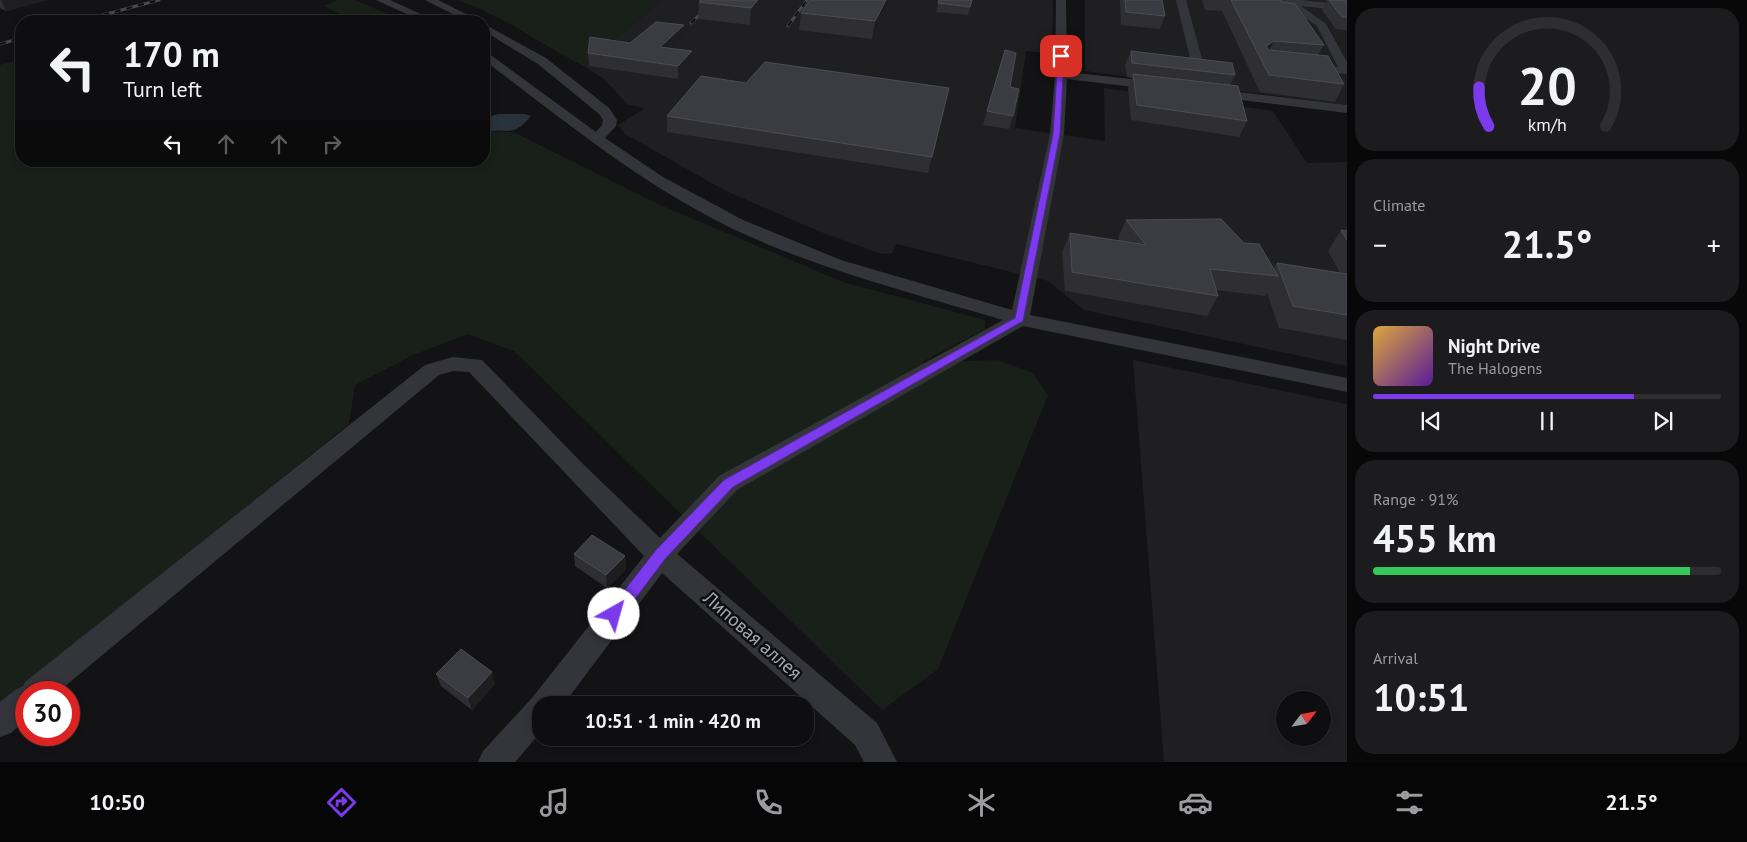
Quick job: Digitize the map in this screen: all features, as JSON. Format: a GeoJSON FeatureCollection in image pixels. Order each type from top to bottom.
{"type":"FeatureCollection","features":[{"type":"Feature","properties":{"kind":"street"},"geometry":{"type":"LineString","coordinates":[[381,0],[417,15]]}},
{"type":"Feature","properties":{"kind":"street"},"geometry":{"type":"LineString","coordinates":[[430,0],[462,15]]}},
{"type":"Feature","properties":{"kind":"street"},"geometry":{"type":"LineString","coordinates":[[551,696],[660,554],[728,483],[1020,319],[1057,134],[1061,75],[1061,0]]}},
{"type":"Feature","properties":{"kind":"street"},"geometry":{"type":"LineString","coordinates":[[1181,0],[1198,66]]}},
{"type":"Feature","properties":{"kind":"street"},"geometry":{"type":"LineString","coordinates":[[1285,1],[1347,8]]}},
{"type":"Feature","properties":{"kind":"street"},"geometry":{"type":"LineString","coordinates":[[1285,1],[1321,24],[1346,71],[1302,67]]}},
{"type":"Feature","properties":{"kind":"street"},"geometry":{"type":"LineString","coordinates":[[490,31],[542,61],[604,111],[610,120],[609,126],[597,139]]}},
{"type":"Feature","properties":{"kind":"street"},"geometry":{"type":"LineString","coordinates":[[490,59],[597,139],[658,180],[737,224],[835,264],[1020,319],[1347,385]]}},
{"type":"Feature","properties":{"kind":"street"},"geometry":{"type":"LineString","coordinates":[[1061,75],[1174,88]]}},
{"type":"Feature","properties":{"kind":"street"},"geometry":{"type":"LineString","coordinates":[[1203,92],[1347,109]]}},
{"type":"Feature","properties":{"kind":"street","name":"Липовая аллея"},"geometry":{"type":"LineString","coordinates":[[49,681],[387,404],[432,370],[453,364],[475,365],[575,470],[660,554],[866,734],[880,762]]}},
{"type":"Feature","properties":{"kind":"street"},"geometry":{"type":"LineString","coordinates":[[0,722],[15,709]]}},
{"type":"Feature","properties":{"kind":"street"},"geometry":{"type":"LineString","coordinates":[[494,762],[532,719]]}},
{"type":"Feature","properties":{"kind":"shaded area"},"geometry":{"type":"Polygon","coordinates":[[[338,0],[355,0],[390,15],[341,15],[324,6],[338,0]]]}},
{"type":"Feature","properties":{"kind":"shaded area"},"geometry":{"type":"Polygon","coordinates":[[[457,0],[662,0],[584,66],[506,22],[457,0]]]}},
{"type":"Feature","properties":{"kind":"shaded area"},"geometry":{"type":"Polygon","coordinates":[[[662,0],[1053,0],[1052,54],[1026,51],[1015,128],[1105,141],[1104,88],[1273,111],[1307,163],[1347,162],[1347,366],[1084,310],[1048,281],[897,244],[892,253],[881,254],[818,231],[724,190],[625,134],[618,125],[645,108],[628,105],[604,79],[584,66],[662,0]]]}},
{"type":"Feature","properties":{"kind":"shaded area"},"geometry":{"type":"Polygon","coordinates":[[[1085,0],[1347,0],[1347,105],[1085,71],[1085,0]]]}},
{"type":"Feature","properties":{"kind":"shaded area"},"geometry":{"type":"Polygon","coordinates":[[[15,61],[15,167],[490,167],[490,132],[513,132],[658,204],[843,282],[985,320],[985,329],[920,363],[997,360],[1033,373],[1048,395],[938,669],[882,710],[514,351],[468,334],[413,355],[355,385],[349,424],[29,681],[15,681],[15,692],[0,704],[0,65],[15,61]]]}},
{"type":"Feature","properties":{"kind":"shaded area"},"geometry":{"type":"Polygon","coordinates":[[[498,114],[525,114],[531,116],[524,124],[513,130],[490,132],[490,116],[498,114]]]}},
{"type":"Feature","properties":{"kind":"shaded area"},"geometry":{"type":"Polygon","coordinates":[[[1133,360],[1347,404],[1347,762],[1164,762],[1133,360]]]}},
{"type":"Feature","properties":{"kind":"building"},"geometry":{"type":"Polygon","coordinates":[[[701,0],[758,0],[751,8],[699,2],[701,0]]]}},
{"type":"Feature","properties":{"kind":"building"},"geometry":{"type":"Polygon","coordinates":[[[810,0],[886,0],[875,21],[801,13],[810,0]]]}},
{"type":"Feature","properties":{"kind":"building"},"geometry":{"type":"Polygon","coordinates":[[[939,0],[972,0],[970,7],[938,3],[939,0]]]}},
{"type":"Feature","properties":{"kind":"building"},"geometry":{"type":"Polygon","coordinates":[[[1125,0],[1162,0],[1165,16],[1126,12],[1125,0]]]}},
{"type":"Feature","properties":{"kind":"building"},"geometry":{"type":"Polygon","coordinates":[[[1231,0],[1280,0],[1295,4],[1324,45],[1274,41],[1266,46],[1269,50],[1328,56],[1344,84],[1269,75],[1231,0]]]}},
{"type":"Feature","properties":{"kind":"building"},"geometry":{"type":"Polygon","coordinates":[[[1329,0],[1347,1],[1347,17],[1342,17],[1329,0]]]}},
{"type":"Feature","properties":{"kind":"building"},"geometry":{"type":"Polygon","coordinates":[[[656,22],[684,25],[660,47],[692,51],[678,66],[588,53],[590,37],[630,43],[656,22]]]}},
{"type":"Feature","properties":{"kind":"building"},"geometry":{"type":"Polygon","coordinates":[[[1005,50],[1016,53],[1010,87],[1019,89],[1013,116],[987,111],[1005,50]]]}},
{"type":"Feature","properties":{"kind":"building"},"geometry":{"type":"Polygon","coordinates":[[[1131,51],[1232,63],[1235,75],[1132,63],[1131,51]]]}},
{"type":"Feature","properties":{"kind":"building"},"geometry":{"type":"Polygon","coordinates":[[[765,62],[949,88],[932,157],[667,116],[701,76],[746,83],[765,62]]]}},
{"type":"Feature","properties":{"kind":"building"},"geometry":{"type":"Polygon","coordinates":[[[1133,74],[1238,86],[1247,121],[1137,105],[1133,74]]]}},
{"type":"Feature","properties":{"kind":"building"},"geometry":{"type":"Polygon","coordinates":[[[1221,219],[1244,243],[1259,244],[1278,276],[1210,269],[1218,296],[1072,272],[1070,233],[1146,245],[1126,220],[1221,219]]]}},
{"type":"Feature","properties":{"kind":"building"},"geometry":{"type":"Polygon","coordinates":[[[1341,230],[1347,231],[1347,240],[1341,230]]]}},
{"type":"Feature","properties":{"kind":"building"},"geometry":{"type":"Polygon","coordinates":[[[1277,263],[1347,274],[1347,315],[1293,306],[1277,263]]]}},
{"type":"Feature","properties":{"kind":"building"},"geometry":{"type":"Polygon","coordinates":[[[592,535],[625,556],[606,575],[574,554],[592,535]]]}},
{"type":"Feature","properties":{"kind":"building"},"geometry":{"type":"Polygon","coordinates":[[[461,649],[492,672],[468,698],[436,674],[461,649]]]}},
{"type":"Feature","properties":{"kind":"railway"},"geometry":{"type":"LineString","coordinates":[[103,15],[159,0]]}},
{"type":"Feature","properties":{"kind":"railway"},"geometry":{"type":"LineString","coordinates":[[691,23],[715,0]]}},
{"type":"Feature","properties":{"kind":"railway"},"geometry":{"type":"LineString","coordinates":[[788,26],[807,0]]}},
{"type":"Feature","properties":{"kind":"railway"},"geometry":{"type":"LineString","coordinates":[[0,44],[15,40]]}},
{"type":"Feature","properties":{"kind":"route"},"geometry":{"type":"LineString","coordinates":[[614,614],[660,554],[728,483],[1020,319],[1027,276],[1057,134],[1061,56]]}}]}
